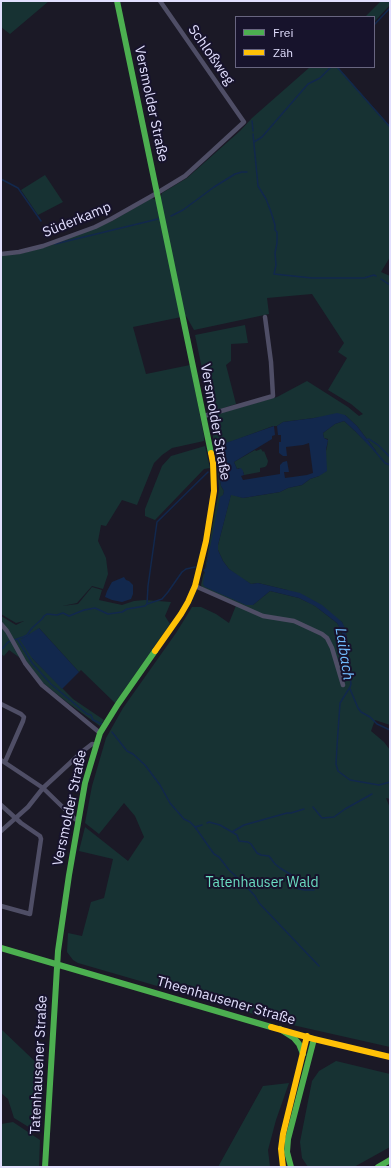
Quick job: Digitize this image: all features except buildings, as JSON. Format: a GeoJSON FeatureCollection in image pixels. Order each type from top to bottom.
{"type":"FeatureCollection","features":[{"type":"Feature","properties":{"kind":"main road","name":"Versmolder Straße"},"geometry":{"type":"LineString","coordinates":[[57,965],[78,820],[85,783],[96,745],[100,733],[118,704],[188,602],[195,586],[206,541],[214,490],[213,462],[204,416],[117,1]]}},
{"type":"Feature","properties":{"kind":"main road","name":"Theenhausener Straße"},"geometry":{"type":"LineString","coordinates":[[1,948],[167,998],[314,1039],[390,1057]]}},
{"type":"Feature","properties":{"kind":"main road","name":"Tatenhausener Straße"},"geometry":{"type":"LineString","coordinates":[[45,1167],[57,965]]}},
{"type":"Feature","properties":{"kind":"main road"},"geometry":{"type":"LineString","coordinates":[[280,1029],[294,1038],[299,1044],[303,1054]]}},
{"type":"Feature","properties":{"kind":"main road"},"geometry":{"type":"LineString","coordinates":[[283,1167],[281,1149],[283,1134],[307,1036]]}},
{"type":"Feature","properties":{"kind":"main road"},"geometry":{"type":"LineString","coordinates":[[291,1167],[287,1152],[288,1139],[314,1039]]}},
{"type":"Feature","properties":{"kind":"main road"},"geometry":{"type":"LineString","coordinates":[[378,1167],[390,1160]]}},
{"type":"Feature","properties":{"kind":"street","name":"Schloßweg"},"geometry":{"type":"LineString","coordinates":[[160,1],[244,122]]}},
{"type":"Feature","properties":{"kind":"street","name":"Süderkamp"},"geometry":{"type":"LineString","coordinates":[[1,254],[19,252],[43,246],[95,227],[185,176],[244,122]]}},
{"type":"Feature","properties":{"kind":"street"},"geometry":{"type":"LineString","coordinates":[[204,416],[273,396],[271,362],[265,317]]}},
{"type":"Feature","properties":{"kind":"street"},"geometry":{"type":"LineString","coordinates":[[195,586],[264,616],[294,621],[322,634],[327,638],[332,648],[343,685]]}},
{"type":"Feature","properties":{"kind":"street"},"geometry":{"type":"LineString","coordinates":[[1,624],[25,663],[42,685],[100,733]]}},
{"type":"Feature","properties":{"kind":"street"},"geometry":{"type":"LineString","coordinates":[[1,704],[24,717],[3,761],[43,788],[78,820]]}},
{"type":"Feature","properties":{"kind":"street"},"geometry":{"type":"LineString","coordinates":[[1,831],[28,807],[43,788],[88,746],[92,744],[96,745]]}},
{"type":"Feature","properties":{"kind":"street"},"geometry":{"type":"LineString","coordinates":[[1,805],[40,836],[41,839],[30,914],[1,906]]}},
{"type":"Feature","properties":{"kind":"green space"},"geometry":{"type":"Polygon","coordinates":[[[1,1],[49,1],[10,34],[1,27],[1,1]]]}},
{"type":"Feature","properties":{"kind":"green space"},"geometry":{"type":"Polygon","coordinates":[[[381,1],[390,1],[390,5],[375,21],[375,16],[366,16],[381,1]]]}},
{"type":"Feature","properties":{"kind":"green space","name":"Tatenhauser Wald"},"geometry":{"type":"Polygon","coordinates":[[[309,68],[339,68],[390,126],[390,257],[381,272],[390,276],[390,725],[375,720],[371,731],[384,742],[390,750],[390,799],[386,798],[390,808],[390,1047],[288,1024],[78,963],[73,960],[67,952],[68,933],[82,936],[91,902],[104,898],[113,859],[79,851],[85,827],[128,861],[144,837],[135,816],[124,803],[99,834],[85,823],[92,786],[106,738],[123,708],[176,633],[192,607],[201,607],[216,614],[229,623],[237,603],[202,587],[201,585],[204,572],[253,605],[270,591],[299,598],[311,604],[287,590],[258,583],[251,584],[229,569],[223,561],[218,550],[218,545],[231,494],[243,498],[280,492],[288,488],[302,485],[310,479],[319,476],[328,439],[324,438],[323,433],[335,424],[344,421],[376,452],[357,426],[345,415],[283,422],[277,426],[273,426],[217,447],[220,480],[224,491],[205,569],[219,489],[216,448],[210,425],[210,416],[277,397],[307,381],[348,407],[359,416],[363,414],[351,404],[328,390],[347,358],[338,352],[344,343],[312,294],[267,298],[269,314],[194,330],[186,316],[133,327],[146,374],[190,365],[204,441],[172,448],[162,455],[154,463],[137,505],[122,500],[106,526],[101,525],[98,541],[106,558],[108,574],[103,589],[92,586],[77,603],[62,606],[78,604],[92,587],[102,590],[99,600],[122,605],[134,601],[145,600],[171,602],[165,616],[170,624],[115,703],[81,670],[79,672],[39,628],[32,658],[73,699],[104,720],[100,726],[43,683],[23,657],[20,658],[9,650],[4,656],[1,654],[1,616],[16,625],[24,621],[16,623],[1,614],[1,255],[19,254],[49,246],[112,221],[152,198],[156,200],[162,193],[187,178],[240,131],[252,118],[309,68]],[[317,607],[337,623],[344,641],[347,637],[342,622],[317,607]]]}},
{"type":"Feature","properties":{"kind":"green space"},"geometry":{"type":"Polygon","coordinates":[[[45,175],[63,202],[38,215],[21,190],[45,175]]]}},
{"type":"Feature","properties":{"kind":"green space"},"geometry":{"type":"Polygon","coordinates":[[[245,325],[248,343],[231,344],[231,361],[226,365],[236,404],[211,412],[195,335],[245,325]]]}},
{"type":"Feature","properties":{"kind":"green space"},"geometry":{"type":"Polygon","coordinates":[[[205,446],[210,468],[204,469],[155,520],[145,516],[145,509],[162,466],[171,456],[205,446]]]}},
{"type":"Feature","properties":{"kind":"green space"},"geometry":{"type":"Polygon","coordinates":[[[261,449],[263,452],[264,451],[268,461],[265,467],[260,468],[260,472],[244,475],[239,468],[237,469],[234,462],[255,450],[261,449]]]}},
{"type":"Feature","properties":{"kind":"green space"},"geometry":{"type":"Polygon","coordinates":[[[1,1029],[44,1070],[40,1134],[14,1118],[8,1099],[1,1093],[1,1029]]]}},
{"type":"Feature","properties":{"kind":"green space"},"geometry":{"type":"Polygon","coordinates":[[[336,1061],[390,1074],[390,1147],[354,1167],[308,1167],[302,1158],[300,1142],[312,1081],[319,1071],[336,1061]]]}},
{"type":"Feature","properties":{"kind":"green space"},"geometry":{"type":"Polygon","coordinates":[[[289,1083],[276,1120],[268,1150],[270,1167],[218,1167],[263,1086],[289,1083]]]}},
{"type":"Feature","properties":{"kind":"green space"},"geometry":{"type":"Polygon","coordinates":[[[13,1122],[40,1140],[39,1167],[1,1167],[1,1124],[13,1122]]]}},
{"type":"Feature","properties":{"kind":"water"},"geometry":{"type":"Polygon","coordinates":[[[337,413],[345,415],[357,426],[376,451],[375,452],[344,421],[335,424],[323,433],[324,438],[328,440],[326,450],[327,471],[310,479],[302,485],[288,488],[280,492],[243,498],[231,495],[218,550],[229,569],[251,584],[258,583],[300,593],[322,605],[342,622],[347,637],[345,641],[337,623],[315,606],[299,598],[270,591],[253,605],[246,605],[205,587],[203,584],[205,573],[203,570],[206,568],[220,497],[223,495],[224,491],[220,480],[217,447],[274,426],[275,435],[272,436],[272,439],[234,462],[237,469],[241,468],[243,471],[244,475],[241,476],[243,480],[280,474],[280,465],[287,461],[289,472],[284,472],[285,478],[307,475],[313,473],[309,443],[286,447],[287,456],[283,456],[279,453],[279,442],[281,442],[281,435],[278,435],[277,426],[283,422],[337,413]]]}},
{"type":"Feature","properties":{"kind":"water"},"geometry":{"type":"Polygon","coordinates":[[[124,577],[133,585],[133,594],[131,599],[122,602],[105,597],[112,582],[124,577]]]}},
{"type":"Feature","properties":{"kind":"water"},"geometry":{"type":"Polygon","coordinates":[[[39,628],[79,672],[62,689],[32,658],[20,640],[39,628]]]}},
{"type":"Feature","properties":{"kind":"waterway"},"geometry":{"type":"LineString","coordinates":[[375,24],[390,8]]}},
{"type":"Feature","properties":{"kind":"waterway"},"geometry":{"type":"LineString","coordinates":[[254,142],[262,137],[308,84],[320,78],[330,68]]}},
{"type":"Feature","properties":{"kind":"waterway"},"geometry":{"type":"LineString","coordinates":[[338,68],[390,127]]}},
{"type":"Feature","properties":{"kind":"waterway"},"geometry":{"type":"LineString","coordinates":[[252,121],[253,131]]}},
{"type":"Feature","properties":{"kind":"waterway"},"geometry":{"type":"LineString","coordinates":[[253,134],[258,186],[266,199],[275,225],[275,230],[277,232],[275,253],[276,265],[274,274],[312,278],[364,278],[374,275],[376,276]]}},
{"type":"Feature","properties":{"kind":"waterway"},"geometry":{"type":"LineString","coordinates":[[171,216],[183,210],[214,187],[235,174],[247,172]]}},
{"type":"Feature","properties":{"kind":"waterway"},"geometry":{"type":"LineString","coordinates":[[1,179],[18,188],[41,221]]}},
{"type":"Feature","properties":{"kind":"waterway"},"geometry":{"type":"LineString","coordinates":[[55,244],[158,219]]}},
{"type":"Feature","properties":{"kind":"waterway"},"geometry":{"type":"LineString","coordinates":[[381,279],[390,285]]}},
{"type":"Feature","properties":{"kind":"waterway","name":"Laibach"},"geometry":{"type":"LineString","coordinates":[[365,440],[369,439],[378,445],[390,457]]}},
{"type":"Feature","properties":{"kind":"waterway","name":"Laibach"},"geometry":{"type":"LineString","coordinates":[[374,450],[385,463],[390,465]]}},
{"type":"Feature","properties":{"kind":"waterway","name":"Laibach"},"geometry":{"type":"LineString","coordinates":[[147,604],[157,522],[208,472]]}},
{"type":"Feature","properties":{"kind":"waterway","name":"Laibach"},"geometry":{"type":"LineString","coordinates":[[1,649],[8,642],[27,635],[32,628],[47,614],[57,615],[63,613],[69,616],[84,610],[95,608],[108,614],[145,606],[162,599],[182,572],[186,569],[195,567]]}},
{"type":"Feature","properties":{"kind":"waterway"},"geometry":{"type":"LineString","coordinates":[[18,640],[32,663],[51,684],[87,714],[91,715],[93,720],[102,724]]}},
{"type":"Feature","properties":{"kind":"waterway","name":"Laibach"},"geometry":{"type":"LineString","coordinates":[[345,640],[351,684],[340,703],[336,764],[338,771],[350,780],[379,785],[390,782]]}},
{"type":"Feature","properties":{"kind":"waterway"},"geometry":{"type":"LineString","coordinates":[[350,689],[361,712],[370,717],[377,724],[390,730]]}},
{"type":"Feature","properties":{"kind":"waterway"},"geometry":{"type":"LineString","coordinates":[[112,732],[127,751],[133,754],[145,765],[160,785],[170,803],[184,819],[195,827],[202,825]]}},
{"type":"Feature","properties":{"kind":"waterway"},"geometry":{"type":"LineString","coordinates":[[313,807],[322,818],[334,817],[372,794]]}},
{"type":"Feature","properties":{"kind":"waterway"},"geometry":{"type":"LineString","coordinates":[[207,823],[209,822],[220,825],[232,832],[244,825],[304,809]]}},
{"type":"Feature","properties":{"kind":"waterway"},"geometry":{"type":"LineString","coordinates":[[195,827],[214,854],[219,857],[229,870],[255,896],[259,903],[319,966]]}},
{"type":"Feature","properties":{"kind":"waterway"},"geometry":{"type":"LineString","coordinates":[[232,832],[237,835],[239,841],[248,842],[257,853],[269,856],[280,868],[299,878],[300,882],[297,885],[299,889],[314,890]]}},
{"type":"Feature","properties":{"kind":"traffic: fast"},"geometry":{"type":"LineString","coordinates":[[117,1],[211,453]]}},
{"type":"Feature","properties":{"kind":"traffic: fast"},"geometry":{"type":"LineString","coordinates":[[45,1167],[58,951],[85,783],[100,733],[118,704],[155,651]]}},
{"type":"Feature","properties":{"kind":"traffic: fast"},"geometry":{"type":"LineString","coordinates":[[1,948],[271,1027]]}},
{"type":"Feature","properties":{"kind":"traffic: fast"},"geometry":{"type":"LineString","coordinates":[[280,1029],[294,1038],[299,1044],[303,1054]]}},
{"type":"Feature","properties":{"kind":"traffic: fast"},"geometry":{"type":"LineString","coordinates":[[291,1167],[287,1152],[288,1139],[314,1039]]}},
{"type":"Feature","properties":{"kind":"traffic: fast"},"geometry":{"type":"LineString","coordinates":[[378,1167],[390,1160]]}},
{"type":"Feature","properties":{"kind":"traffic: slow"},"geometry":{"type":"LineString","coordinates":[[155,651],[181,614],[195,586],[206,541],[214,491],[213,463],[211,453]]}},
{"type":"Feature","properties":{"kind":"traffic: slow"},"geometry":{"type":"LineString","coordinates":[[271,1027],[390,1057]]}},
{"type":"Feature","properties":{"kind":"traffic: slow"},"geometry":{"type":"LineString","coordinates":[[283,1167],[281,1149],[283,1134],[307,1036]]}}]}
